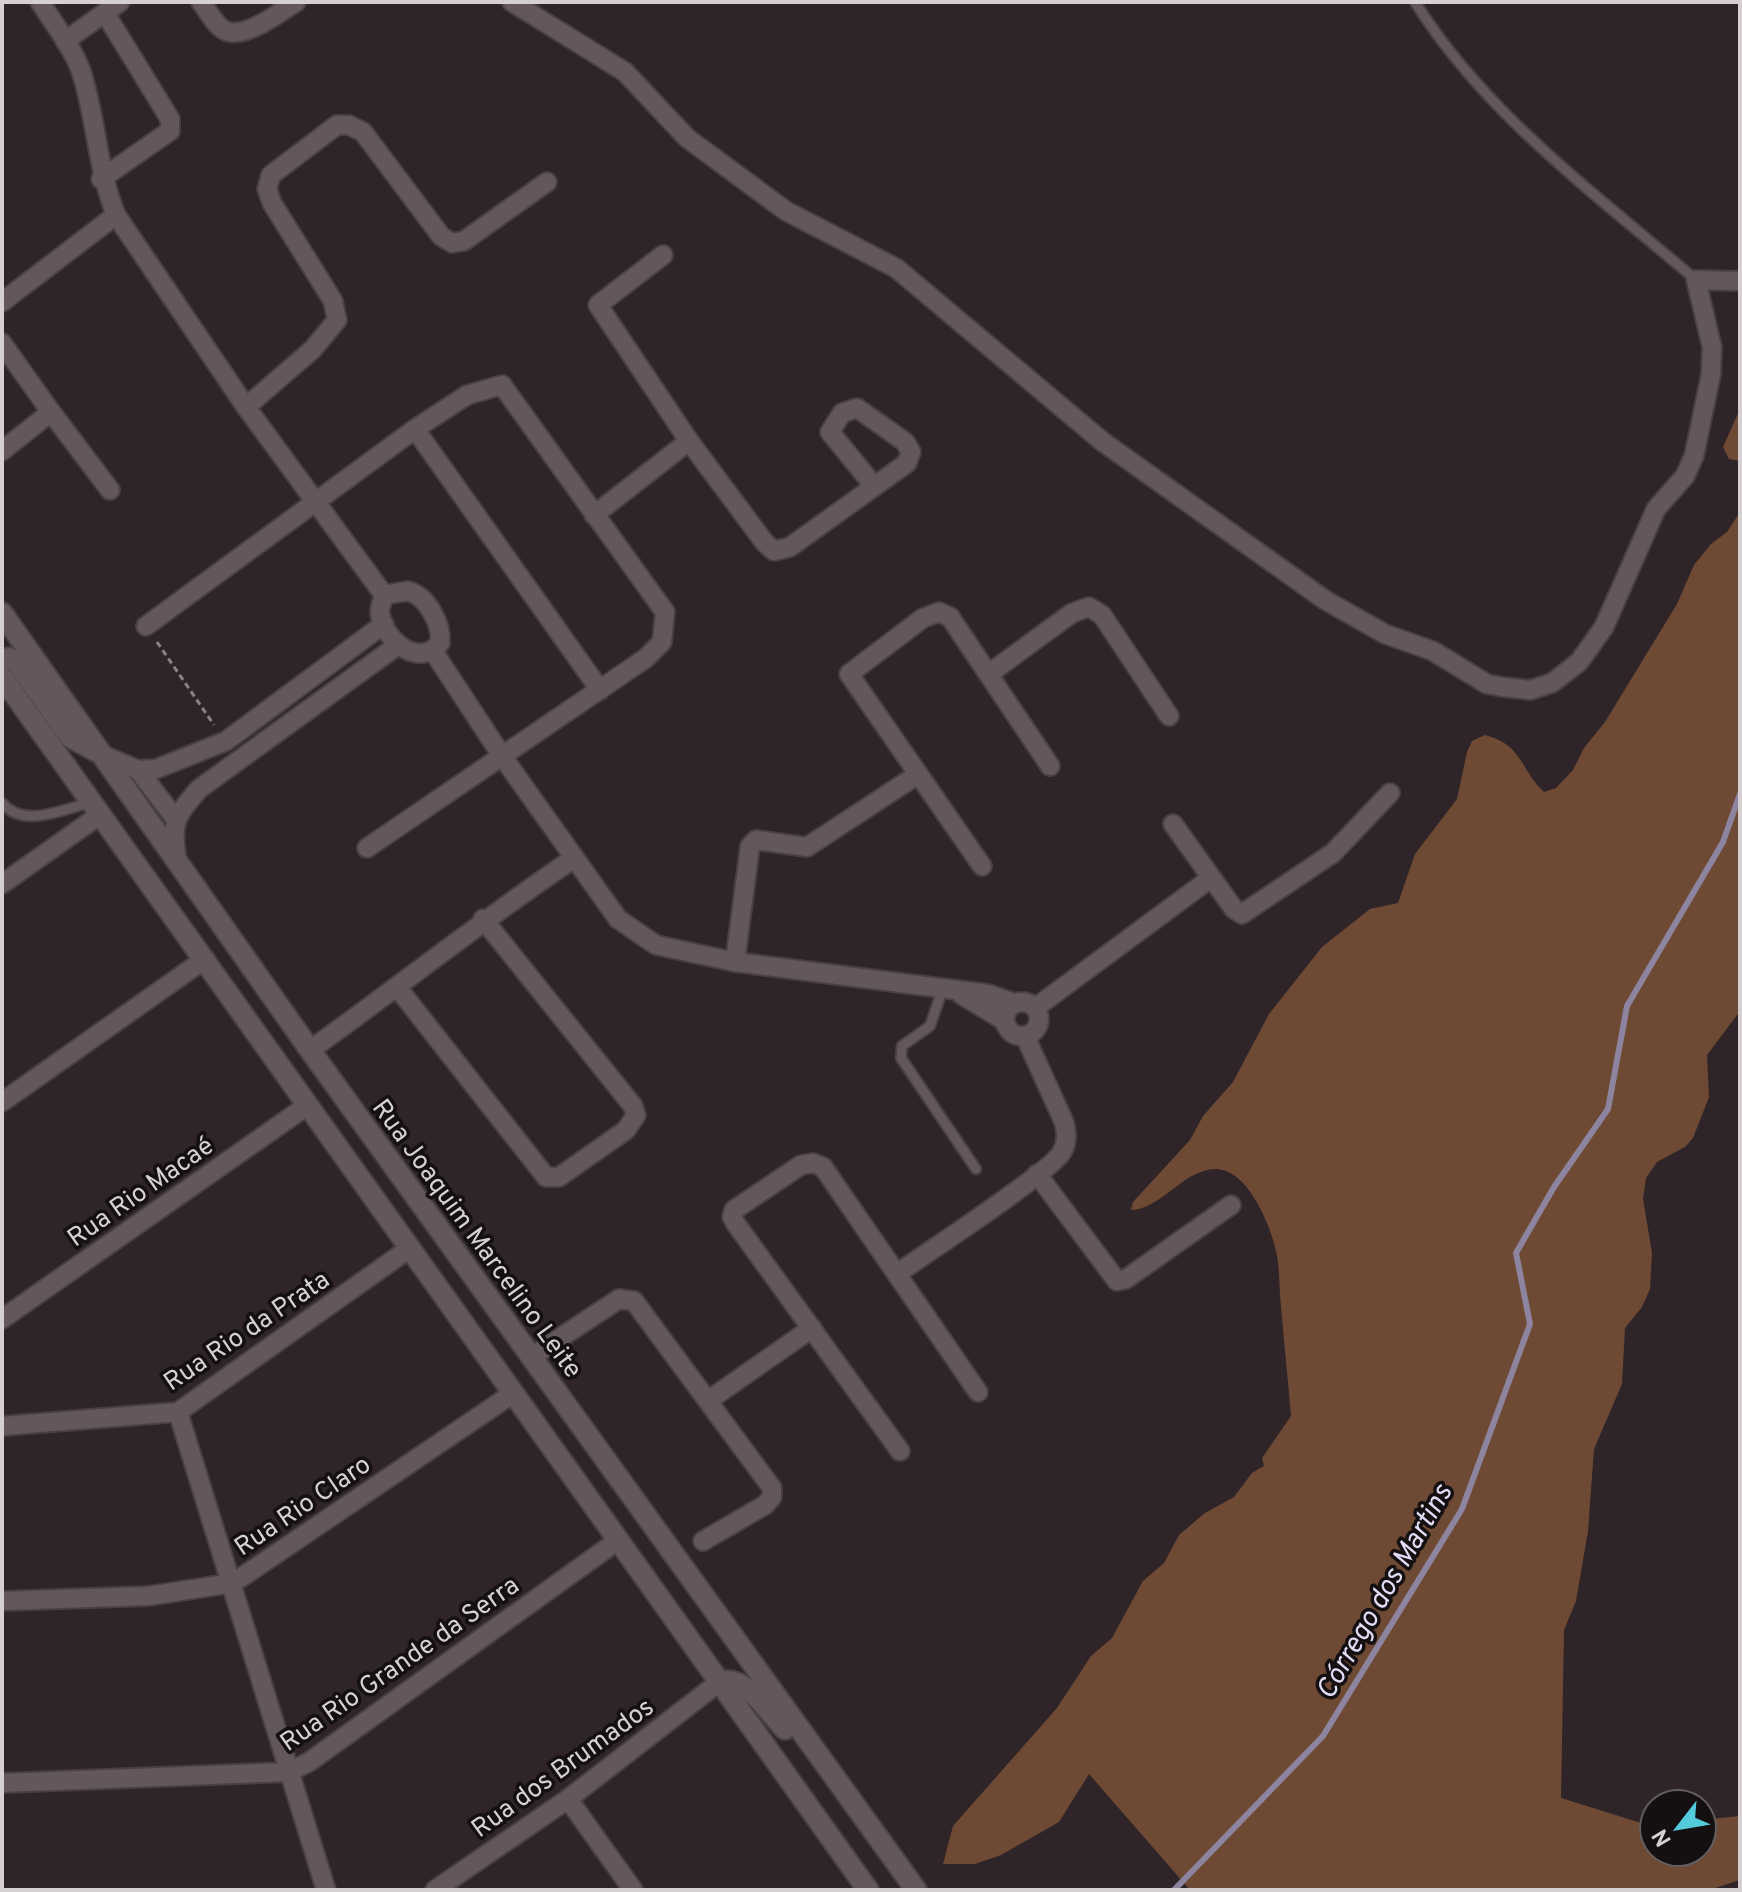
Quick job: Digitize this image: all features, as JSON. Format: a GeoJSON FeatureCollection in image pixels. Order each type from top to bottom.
{"type":"FeatureCollection","features":[{"type":"Feature","properties":{"kind":"main road","name":"Rua Joaquim Marcelino Leite"},"geometry":{"type":"LineString","coordinates":[[2,613],[310,1050],[916,1890]]}},
{"type":"Feature","properties":{"kind":"main road"},"geometry":{"type":"LineString","coordinates":[[2,661],[9,658],[17,663],[70,737],[103,755]]}},
{"type":"Feature","properties":{"kind":"main road"},"geometry":{"type":"LineString","coordinates":[[3,682],[124,845],[868,1890]]}},
{"type":"Feature","properties":{"kind":"main road"},"geometry":{"type":"LineString","coordinates":[[124,845],[156,871],[217,959],[225,965],[235,964],[244,956]]}},
{"type":"Feature","properties":{"kind":"main road"},"geometry":{"type":"LineString","coordinates":[[457,1314],[475,1308],[487,1293]]}},
{"type":"Feature","properties":{"kind":"main road"},"geometry":{"type":"LineString","coordinates":[[486,1356],[490,1335],[499,1330],[517,1337]]}},
{"type":"Feature","properties":{"kind":"main road"},"geometry":{"type":"LineString","coordinates":[[718,1683],[728,1679],[739,1682],[818,1757]]}},
{"type":"Feature","properties":{"kind":"street"},"geometry":{"type":"LineString","coordinates":[[40,2],[79,67],[89,96],[101,179],[116,215],[246,407],[384,595]]}},
{"type":"Feature","properties":{"kind":"street"},"geometry":{"type":"LineString","coordinates":[[201,2],[220,26],[231,32],[244,31],[296,2]]}},
{"type":"Feature","properties":{"kind":"street"},"geometry":{"type":"LineString","coordinates":[[512,2],[625,72],[687,138],[786,211],[896,268],[1103,442],[1325,600],[1385,634],[1433,651],[1495,686],[1530,690],[1552,683],[1579,662],[1604,627],[1656,509],[1685,476],[1694,456],[1711,374],[1712,347],[1696,280],[1740,281]]}},
{"type":"Feature","properties":{"kind":"street"},"geometry":{"type":"LineString","coordinates":[[65,41],[113,8],[170,119],[170,131],[101,179]]}},
{"type":"Feature","properties":{"kind":"street"},"geometry":{"type":"LineString","coordinates":[[246,407],[313,349],[337,320],[333,301],[272,203],[267,189],[271,175],[337,125],[349,125],[363,132],[441,236],[452,243],[464,241],[547,182]]}},
{"type":"Feature","properties":{"kind":"street"},"geometry":{"type":"LineString","coordinates":[[2,302],[116,215]]}},
{"type":"Feature","properties":{"kind":"street"},"geometry":{"type":"LineString","coordinates":[[663,255],[598,305],[689,441],[774,551],[790,547],[907,463],[911,452],[905,442],[857,408],[842,413],[830,432],[874,486]]}},
{"type":"Feature","properties":{"kind":"street"},"geometry":{"type":"LineString","coordinates":[[2,343],[110,490]]}},
{"type":"Feature","properties":{"kind":"street"},"geometry":{"type":"LineString","coordinates":[[146,626],[415,429],[467,395],[502,385],[665,612],[662,642],[600,690],[367,848]]}},
{"type":"Feature","properties":{"kind":"street"},"geometry":{"type":"LineString","coordinates":[[2,451],[51,412]]}},
{"type":"Feature","properties":{"kind":"street"},"geometry":{"type":"LineString","coordinates":[[415,429],[600,690]]}},
{"type":"Feature","properties":{"kind":"street"},"geometry":{"type":"LineString","coordinates":[[594,515],[689,441]]}},
{"type":"Feature","properties":{"kind":"street"},"geometry":{"type":"LineString","coordinates":[[416,593],[437,622],[440,643],[433,651],[418,654],[398,645],[379,613],[384,595],[416,593]]}},
{"type":"Feature","properties":{"kind":"street"},"geometry":{"type":"LineString","coordinates":[[990,673],[1072,613],[1089,607],[1102,615],[1169,716]]}},
{"type":"Feature","properties":{"kind":"street"},"geometry":{"type":"LineString","coordinates":[[982,866],[849,674],[923,618],[939,612],[950,617],[1050,766]]}},
{"type":"Feature","properties":{"kind":"street"},"geometry":{"type":"LineString","coordinates":[[103,755],[138,770],[156,769],[226,741],[384,624]]}},
{"type":"Feature","properties":{"kind":"street"},"geometry":{"type":"LineString","coordinates":[[177,864],[173,835],[175,818],[199,789],[398,645]]}},
{"type":"Feature","properties":{"kind":"street"},"geometry":{"type":"LineString","coordinates":[[433,651],[573,859],[618,919],[656,945],[735,962],[951,992],[988,994],[1014,1003],[1025,1002],[1035,1008],[1039,1019],[1030,1033],[1038,1071],[1067,1132],[1063,1151],[1037,1174],[898,1273]]}},
{"type":"Feature","properties":{"kind":"street"},"geometry":{"type":"LineString","coordinates":[[138,770],[175,818]]}},
{"type":"Feature","properties":{"kind":"street"},"geometry":{"type":"LineString","coordinates":[[735,962],[750,846],[756,840],[807,847],[917,775]]}},
{"type":"Feature","properties":{"kind":"street"},"geometry":{"type":"LineString","coordinates":[[1173,824],[1234,909],[1242,914],[1333,853],[1390,793]]}},
{"type":"Feature","properties":{"kind":"street"},"geometry":{"type":"LineString","coordinates":[[2,884],[97,808]]}},
{"type":"Feature","properties":{"kind":"street"},"geometry":{"type":"LineString","coordinates":[[310,1050],[483,919],[573,859]]}},
{"type":"Feature","properties":{"kind":"street"},"geometry":{"type":"LineString","coordinates":[[1035,1008],[1211,878]]}},
{"type":"Feature","properties":{"kind":"street"},"geometry":{"type":"LineString","coordinates":[[397,987],[546,1177],[559,1177],[626,1130],[636,1115],[633,1106],[483,919]]}},
{"type":"Feature","properties":{"kind":"street"},"geometry":{"type":"LineString","coordinates":[[2,1102],[205,959]]}},
{"type":"Feature","properties":{"kind":"street"},"geometry":{"type":"LineString","coordinates":[[951,992],[1005,1021]]}},
{"type":"Feature","properties":{"kind":"street"},"geometry":{"type":"LineString","coordinates":[[1014,1003],[1006,1011],[1005,1021],[1010,1031],[1030,1033]]}},
{"type":"Feature","properties":{"kind":"street","name":"Rua Rio Macaé"},"geometry":{"type":"LineString","coordinates":[[2,1319],[308,1105]]}},
{"type":"Feature","properties":{"kind":"street"},"geometry":{"type":"LineString","coordinates":[[900,1451],[732,1217],[734,1210],[801,1165],[813,1163],[823,1167],[978,1392]]}},
{"type":"Feature","properties":{"kind":"street"},"geometry":{"type":"LineString","coordinates":[[1037,1174],[1117,1281],[1126,1279],[1231,1205]]}},
{"type":"Feature","properties":{"kind":"street","name":"Rua Rio da Prata"},"geometry":{"type":"LineString","coordinates":[[2,1426],[178,1412],[410,1248]]}},
{"type":"Feature","properties":{"kind":"street"},"geometry":{"type":"LineString","coordinates":[[531,1357],[619,1299],[634,1301],[772,1488],[772,1497],[703,1541]]}},
{"type":"Feature","properties":{"kind":"street"},"geometry":{"type":"LineString","coordinates":[[709,1400],[812,1328]]}},
{"type":"Feature","properties":{"kind":"street","name":"Rua Rio Claro"},"geometry":{"type":"LineString","coordinates":[[2,1601],[148,1596],[233,1583],[512,1394]]}},
{"type":"Feature","properties":{"kind":"street"},"geometry":{"type":"LineString","coordinates":[[178,1412],[326,1890]]}},
{"type":"Feature","properties":{"kind":"street","name":"Rua Rio Grande da Serra"},"geometry":{"type":"LineString","coordinates":[[2,1783],[289,1772],[309,1762],[617,1541]]}},
{"type":"Feature","properties":{"kind":"street","name":"Rua dos Brumados"},"geometry":{"type":"LineString","coordinates":[[435,1890],[568,1799],[718,1683]]}},
{"type":"Feature","properties":{"kind":"street"},"geometry":{"type":"LineString","coordinates":[[568,1799],[633,1890]]}},
{"type":"Feature","properties":{"kind":"lane"},"geometry":{"type":"LineString","coordinates":[[1415,2],[1432,28],[1500,112],[1696,280]]}},
{"type":"Feature","properties":{"kind":"lane"},"geometry":{"type":"LineString","coordinates":[[2,803],[14,814],[28,818],[97,808]]}},
{"type":"Feature","properties":{"kind":"lane"},"geometry":{"type":"LineString","coordinates":[[951,992],[935,1019],[902,1046],[901,1058],[976,1169]]}},
{"type":"Feature","properties":{"kind":"path"},"geometry":{"type":"LineString","coordinates":[[146,626],[226,741]]}},
{"type":"Feature","properties":{"kind":"shaded area"},"geometry":{"type":"Polygon","coordinates":[[[1740,409],[1740,461],[1729,459],[1723,447],[1740,409]]]}},
{"type":"Feature","properties":{"kind":"shaded area"},"geometry":{"type":"Polygon","coordinates":[[[1740,512],[1740,1011],[1707,1055],[1709,1097],[1693,1138],[1685,1147],[1657,1162],[1646,1178],[1643,1199],[1652,1253],[1650,1289],[1642,1307],[1625,1328],[1622,1384],[1594,1449],[1588,1531],[1576,1601],[1564,1630],[1561,1798],[1638,1822],[1638,1868],[1718,1868],[1718,1818],[1740,1816],[1740,1880],[1709,1890],[1190,1890],[1089,1774],[1059,1822],[1001,1855],[975,1864],[943,1864],[953,1826],[1057,1708],[1091,1656],[1112,1638],[1143,1581],[1164,1563],[1179,1535],[1205,1513],[1234,1497],[1252,1473],[1264,1466],[1262,1458],[1291,1416],[1277,1258],[1263,1214],[1248,1189],[1229,1172],[1206,1170],[1142,1208],[1131,1210],[1133,1202],[1190,1140],[1203,1116],[1233,1082],[1269,1014],[1322,947],[1370,909],[1398,903],[1415,854],[1457,799],[1472,741],[1485,735],[1497,739],[1514,751],[1544,792],[1556,788],[1573,770],[1584,748],[1605,722],[1677,604],[1694,565],[1711,544],[1727,532],[1740,512]]]}},
{"type":"Feature","properties":{"kind":"waterway","name":"Córrego dos Martins"},"geometry":{"type":"LineString","coordinates":[[1174,1890],[1323,1736],[1462,1509],[1530,1324],[1516,1253],[1554,1187],[1608,1109],[1627,1006],[1723,842],[1740,794]]}}]}
